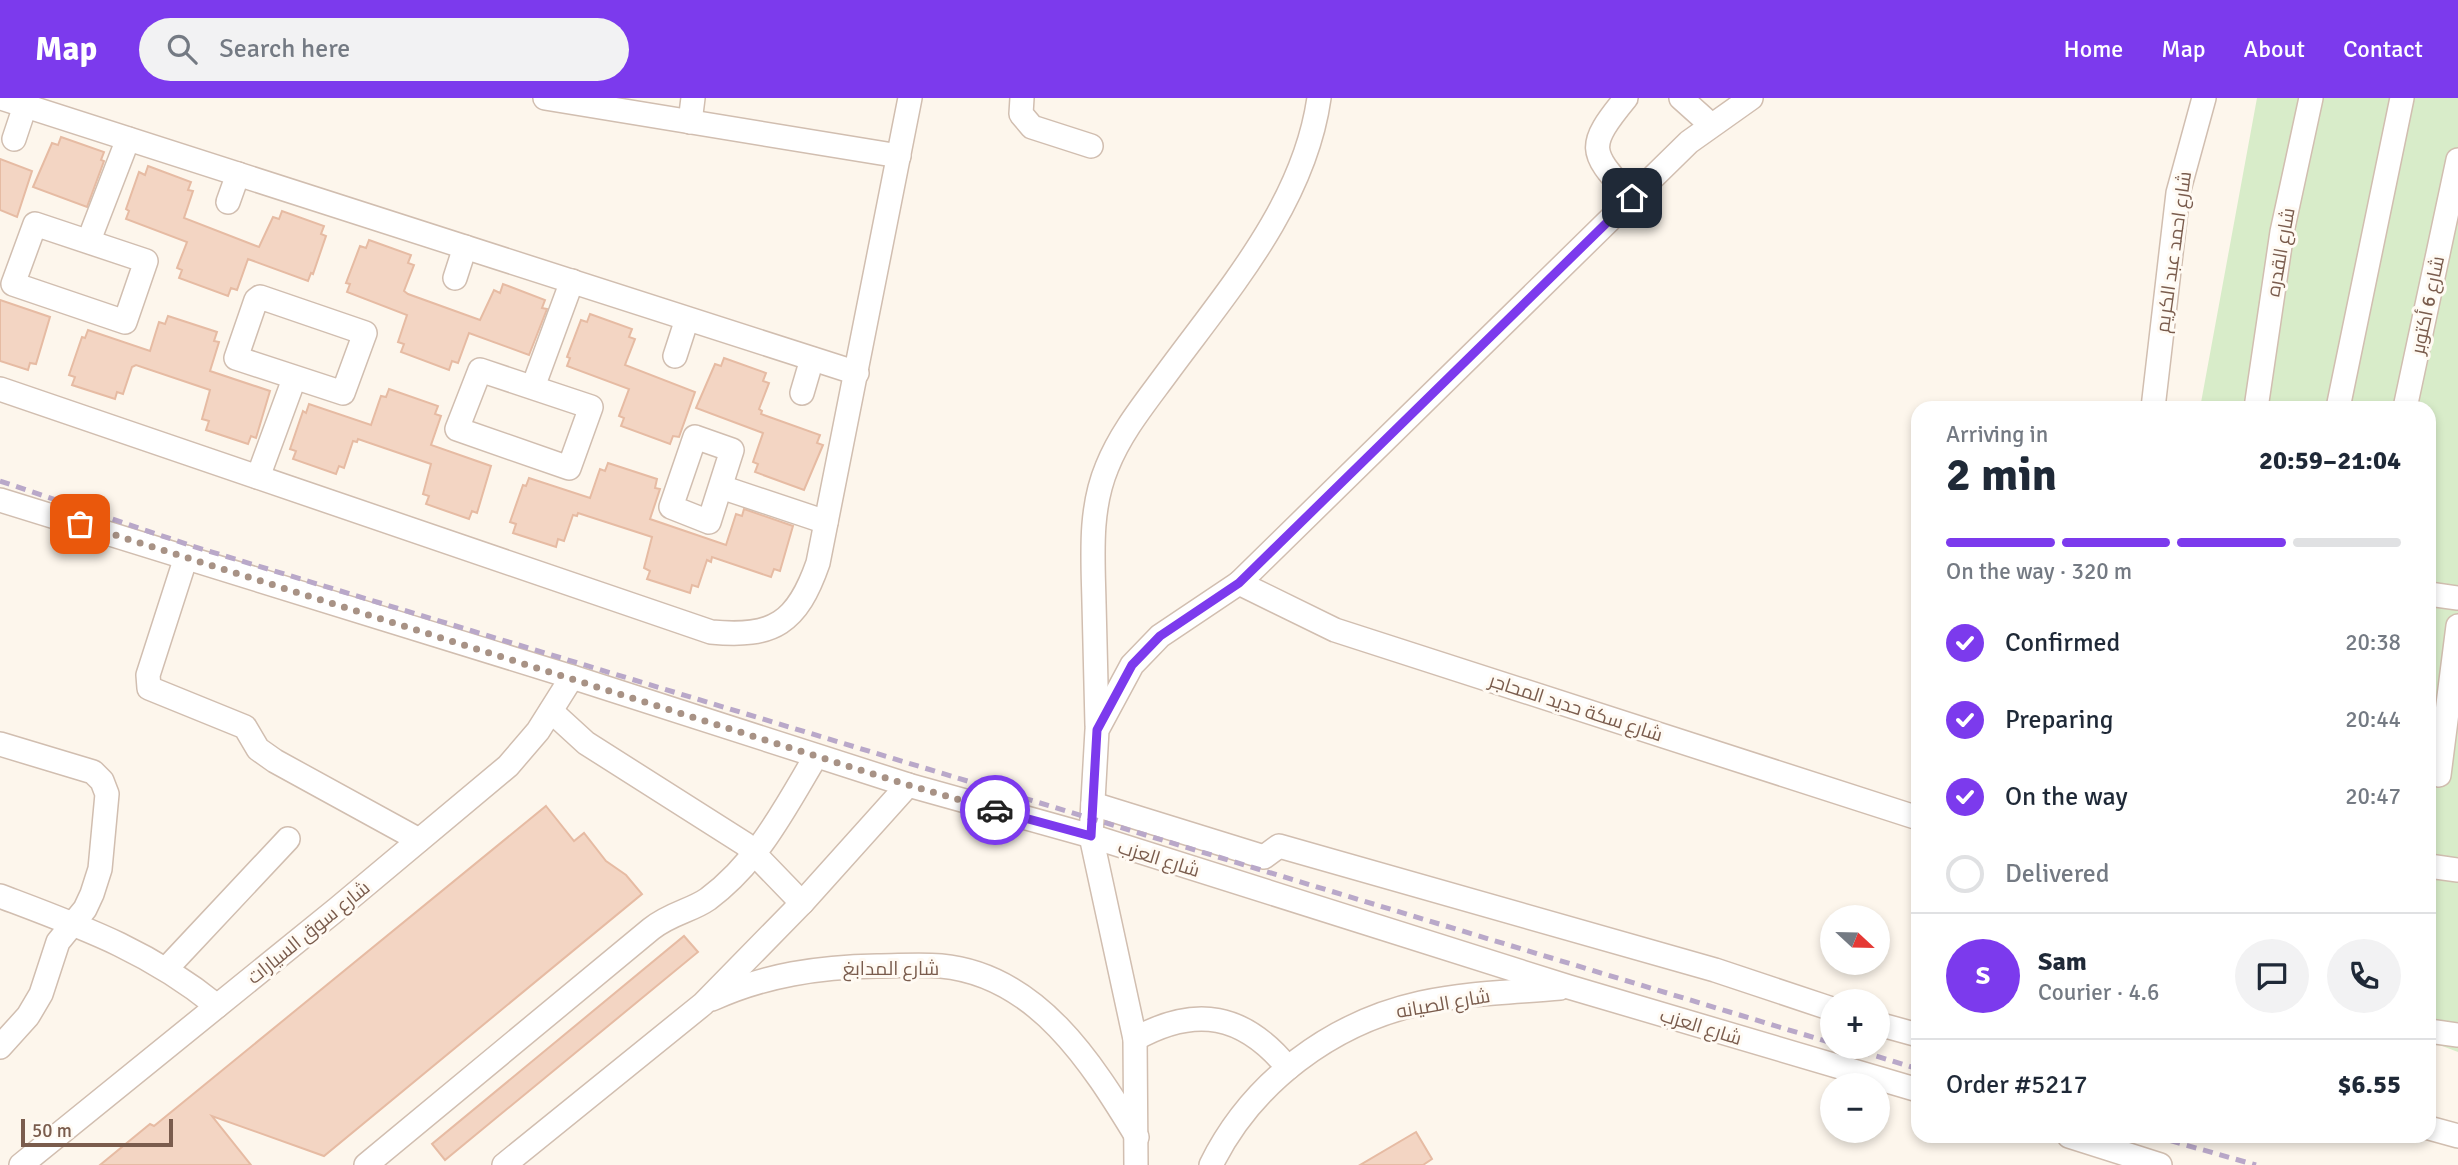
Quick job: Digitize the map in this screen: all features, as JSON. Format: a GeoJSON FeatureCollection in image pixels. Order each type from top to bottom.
{"type":"FeatureCollection","features":[{"type":"Feature","properties":{"kind":"street"},"geometry":{"type":"LineString","coordinates":[[1,98],[32,104],[128,139],[857,373]]}},
{"type":"Feature","properties":{"kind":"street"},"geometry":{"type":"LineString","coordinates":[[545,98],[576,100],[690,122],[900,156]]}},
{"type":"Feature","properties":{"kind":"street"},"geometry":{"type":"LineString","coordinates":[[690,122],[693,98]]}},
{"type":"Feature","properties":{"kind":"street"},"geometry":{"type":"LineString","coordinates":[[0,389],[711,632],[747,636],[781,623],[806,597],[818,563],[910,98]]}},
{"type":"Feature","properties":{"kind":"street"},"geometry":{"type":"LineString","coordinates":[[1023,98],[1021,114],[1032,127],[1091,146]]}},
{"type":"Feature","properties":{"kind":"street"},"geometry":{"type":"LineString","coordinates":[[1136,1165],[1135,1039],[1091,836],[1097,730],[1092,529],[1107,467],[1127,427],[1234,283],[1267,232],[1303,163],[1315,126],[1319,98]]}},
{"type":"Feature","properties":{"kind":"street"},"geometry":{"type":"LineString","coordinates":[[1626,98],[1597,139],[1599,161],[1632,198]]}},
{"type":"Feature","properties":{"kind":"street"},"geometry":{"type":"LineString","coordinates":[[1681,98],[1710,124]]}},
{"type":"Feature","properties":{"kind":"street"},"geometry":{"type":"LineString","coordinates":[[1097,730],[1132,665],[1160,636],[1239,583],[1710,124],[1751,98]]}},
{"type":"Feature","properties":{"kind":"street","name":"شارع احمد عبد الكريم"},"geometry":{"type":"LineString","coordinates":[[2154,401],[2179,193],[2204,98]]}},
{"type":"Feature","properties":{"kind":"street","name":"شارع القدره"},"geometry":{"type":"LineString","coordinates":[[2257,401],[2282,232],[2311,98]]}},
{"type":"Feature","properties":{"kind":"street"},"geometry":{"type":"LineString","coordinates":[[2339,401],[2402,98]]}},
{"type":"Feature","properties":{"kind":"street"},"geometry":{"type":"LineString","coordinates":[[14,139],[32,104]]}},
{"type":"Feature","properties":{"kind":"street"},"geometry":{"type":"LineString","coordinates":[[89,240],[128,139]]}},
{"type":"Feature","properties":{"kind":"street","name":"شارع 6 أكتوبر"},"geometry":{"type":"LineString","coordinates":[[2406,401],[2458,160]]}},
{"type":"Feature","properties":{"kind":"street"},"geometry":{"type":"LineString","coordinates":[[228,202],[238,174]]}},
{"type":"Feature","properties":{"kind":"street"},"geometry":{"type":"LineString","coordinates":[[35,224],[89,240],[146,261],[125,322],[13,284],[35,224]]}},
{"type":"Feature","properties":{"kind":"street"},"geometry":{"type":"LineString","coordinates":[[455,278],[465,247]]}},
{"type":"Feature","properties":{"kind":"street"},"geometry":{"type":"LineString","coordinates":[[533,387],[572,282]]}},
{"type":"Feature","properties":{"kind":"street"},"geometry":{"type":"LineString","coordinates":[[258,298],[365,334],[343,393],[294,379],[236,358],[258,298]]}},
{"type":"Feature","properties":{"kind":"street"},"geometry":{"type":"LineString","coordinates":[[675,356],[687,318]]}},
{"type":"Feature","properties":{"kind":"street"},"geometry":{"type":"LineString","coordinates":[[802,393],[812,359]]}},
{"type":"Feature","properties":{"kind":"street"},"geometry":{"type":"LineString","coordinates":[[480,370],[533,387],[591,407],[569,468],[457,429],[480,370]]}},
{"type":"Feature","properties":{"kind":"street"},"geometry":{"type":"LineString","coordinates":[[258,478],[294,379]]}},
{"type":"Feature","properties":{"kind":"street"},"geometry":{"type":"LineString","coordinates":[[721,487],[826,522]]}},
{"type":"Feature","properties":{"kind":"street","name":"شارع العزب"},"geometry":{"type":"LineString","coordinates":[[0,500],[572,677],[908,785],[1091,836],[1569,987],[1911,1088]]}},
{"type":"Feature","properties":{"kind":"street"},"geometry":{"type":"LineString","coordinates":[[187,557],[148,675],[149,688],[245,727],[258,749],[275,761],[419,840]]}},
{"type":"Feature","properties":{"kind":"street","name":"شارع سكة حديد المحاجر"},"geometry":{"type":"LineString","coordinates":[[1239,583],[1335,630],[1911,816]]}},
{"type":"Feature","properties":{"kind":"street"},"geometry":{"type":"LineString","coordinates":[[2436,595],[2458,598]]}},
{"type":"Feature","properties":{"kind":"street"},"geometry":{"type":"LineString","coordinates":[[2442,775],[2458,626]]}},
{"type":"Feature","properties":{"kind":"street","name":"شارع سوق السيارات"},"geometry":{"type":"LineString","coordinates":[[22,1165],[519,756],[572,677]]}},
{"type":"Feature","properties":{"kind":"street"},"geometry":{"type":"LineString","coordinates":[[551,710],[586,743],[745,844],[802,903]]}},
{"type":"Feature","properties":{"kind":"street"},"geometry":{"type":"LineString","coordinates":[[0,744],[93,772],[103,781],[107,794],[100,869],[85,909],[58,942],[41,994],[28,1016],[0,1047]]}},
{"type":"Feature","properties":{"kind":"street"},"geometry":{"type":"LineString","coordinates":[[366,1165],[651,929],[677,911],[705,901],[731,882],[756,854],[816,756]]}},
{"type":"Feature","properties":{"kind":"street","name":"شارع المدابغ"},"geometry":{"type":"LineString","coordinates":[[504,1165],[703,1004],[802,903],[908,785]]}},
{"type":"Feature","properties":{"kind":"street"},"geometry":{"type":"LineString","coordinates":[[1093,804],[1264,857],[1279,846],[1715,970],[1820,1005]]}},
{"type":"Feature","properties":{"kind":"street"},"geometry":{"type":"LineString","coordinates":[[167,968],[288,839]]}},
{"type":"Feature","properties":{"kind":"street"},"geometry":{"type":"LineString","coordinates":[[2436,867],[2458,870]]}},
{"type":"Feature","properties":{"kind":"street"},"geometry":{"type":"LineString","coordinates":[[0,896],[72,923],[146,956],[167,968],[217,1006]]}},
{"type":"Feature","properties":{"kind":"street","name":"شارع المدابغ"},"geometry":{"type":"LineString","coordinates":[[703,1004],[756,982],[819,968],[941,966],[963,971],[1025,999],[1062,1029],[1091,1066],[1137,1138]]}},
{"type":"Feature","properties":{"kind":"street","name":"شارع الصيانه"},"geometry":{"type":"LineString","coordinates":[[1211,1165],[1249,1107],[1288,1068],[1337,1035],[1393,1011],[1453,998],[1569,987]]}},
{"type":"Feature","properties":{"kind":"street"},"geometry":{"type":"LineString","coordinates":[[1135,1039],[1160,1025],[1189,1018],[1218,1019],[1254,1034],[1270,1045],[1288,1068]]}},
{"type":"Feature","properties":{"kind":"street"},"geometry":{"type":"LineString","coordinates":[[1890,1027],[1911,1033]]}},
{"type":"Feature","properties":{"kind":"street"},"geometry":{"type":"LineString","coordinates":[[2436,1032],[2458,1035]]}},
{"type":"Feature","properties":{"kind":"street"},"geometry":{"type":"LineString","coordinates":[[2436,1130],[2458,1136]]}},
{"type":"Feature","properties":{"kind":"street"},"geometry":{"type":"LineString","coordinates":[[2091,1143],[2160,1165]]}},
{"type":"Feature","properties":{"kind":"green space"},"geometry":{"type":"Polygon","coordinates":[[[2257,98],[2458,98],[2458,1052],[2436,1044],[2436,401],[2201,401],[2257,98]]]}},
{"type":"Feature","properties":{"kind":"building"},"geometry":{"type":"Polygon","coordinates":[[[61,137],[104,152],[101,160],[104,161],[87,207],[33,187],[52,143],[58,145],[61,137]]]}},
{"type":"Feature","properties":{"kind":"building"},"geometry":{"type":"Polygon","coordinates":[[[0,159],[32,171],[17,217],[0,210],[0,159]]]}},
{"type":"Feature","properties":{"kind":"building"},"geometry":{"type":"Polygon","coordinates":[[[148,166],[191,182],[188,190],[193,191],[184,218],[259,247],[273,217],[279,219],[282,211],[324,226],[321,234],[326,236],[313,274],[311,273],[308,281],[248,259],[237,290],[231,288],[228,296],[179,278],[182,270],[177,268],[187,242],[126,219],[129,211],[126,209],[139,172],[145,175],[148,166]]]}},
{"type":"Feature","properties":{"kind":"building"},"geometry":{"type":"Polygon","coordinates":[[[369,240],[411,255],[408,263],[414,265],[404,291],[408,294],[480,320],[494,290],[500,293],[503,284],[545,300],[542,308],[547,309],[529,355],[469,333],[458,363],[452,361],[449,370],[401,352],[404,344],[398,342],[407,315],[347,292],[350,284],[346,283],[360,246],[366,248],[369,240]]]}},
{"type":"Feature","properties":{"kind":"building"},"geometry":{"type":"Polygon","coordinates":[[[0,300],[50,317],[36,364],[30,363],[28,370],[0,361],[0,300]]]}},
{"type":"Feature","properties":{"kind":"building"},"geometry":{"type":"Polygon","coordinates":[[[590,314],[632,329],[629,337],[635,339],[625,365],[695,392],[679,437],[673,436],[670,444],[621,426],[624,418],[619,416],[629,389],[567,366],[570,358],[567,357],[581,320],[587,322],[590,314]]]}},
{"type":"Feature","properties":{"kind":"building"},"geometry":{"type":"Polygon","coordinates":[[[168,316],[217,332],[214,341],[219,342],[210,371],[270,391],[256,438],[251,436],[248,444],[206,430],[209,421],[202,419],[210,390],[136,365],[132,367],[123,394],[117,392],[115,399],[72,385],[75,377],[69,375],[82,337],[85,338],[88,330],[150,351],[159,322],[165,324],[168,316]]]}},
{"type":"Feature","properties":{"kind":"building"},"geometry":{"type":"Polygon","coordinates":[[[724,358],[766,373],[763,381],[769,383],[759,409],[761,414],[820,435],[817,443],[823,445],[804,490],[755,472],[758,464],[753,462],[763,433],[696,408],[715,364],[721,366],[724,358]]]}},
{"type":"Feature","properties":{"kind":"building"},"geometry":{"type":"Polygon","coordinates":[[[389,389],[438,406],[435,414],[441,416],[431,445],[491,466],[477,513],[472,511],[469,519],[426,504],[429,496],[423,494],[431,464],[358,439],[357,442],[353,441],[344,468],[339,466],[336,474],[293,459],[296,451],[290,449],[303,411],[306,413],[309,404],[371,425],[381,396],[386,397],[389,389]]]}},
{"type":"Feature","properties":{"kind":"building"},"geometry":{"type":"Polygon","coordinates":[[[608,463],[657,479],[655,488],[660,489],[650,519],[726,545],[736,514],[742,516],[744,509],[793,526],[780,571],[774,569],[771,577],[712,557],[711,562],[707,560],[698,587],[692,585],[690,593],[647,579],[650,571],[644,568],[652,537],[578,513],[577,516],[573,515],[564,541],[558,539],[556,547],[513,533],[516,524],[510,522],[523,485],[526,486],[529,478],[590,498],[600,469],[605,471],[608,463]]]}},
{"type":"Feature","properties":{"kind":"building"},"geometry":{"type":"Polygon","coordinates":[[[546,806],[574,841],[584,833],[606,861],[626,875],[642,894],[324,1156],[212,1116],[251,1165],[100,1165],[150,1124],[154,1126],[546,806]]]}},
{"type":"Feature","properties":{"kind":"building"},"geometry":{"type":"Polygon","coordinates":[[[684,936],[698,952],[445,1160],[432,1144],[684,936]]]}},
{"type":"Feature","properties":{"kind":"building"},"geometry":{"type":"Polygon","coordinates":[[[1416,1132],[1432,1159],[1423,1165],[1360,1165],[1416,1132]]]}},
{"type":"Feature","properties":{"kind":"railway"},"geometry":{"type":"LineString","coordinates":[[0,481],[192,546],[1820,1039]]}},
{"type":"Feature","properties":{"kind":"railway"},"geometry":{"type":"LineString","coordinates":[[1886,1059],[1911,1067]]}},
{"type":"Feature","properties":{"kind":"railway"},"geometry":{"type":"LineString","coordinates":[[2179,1143],[2256,1165]]}},
{"type":"Feature","properties":{"kind":"way so far"},"geometry":{"type":"LineString","coordinates":[[80,524],[995,810]]}},
{"type":"Feature","properties":{"kind":"route"},"geometry":{"type":"LineString","coordinates":[[995,810],[1091,836],[1097,730],[1132,665],[1160,636],[1239,583],[1632,198]]}}]}
